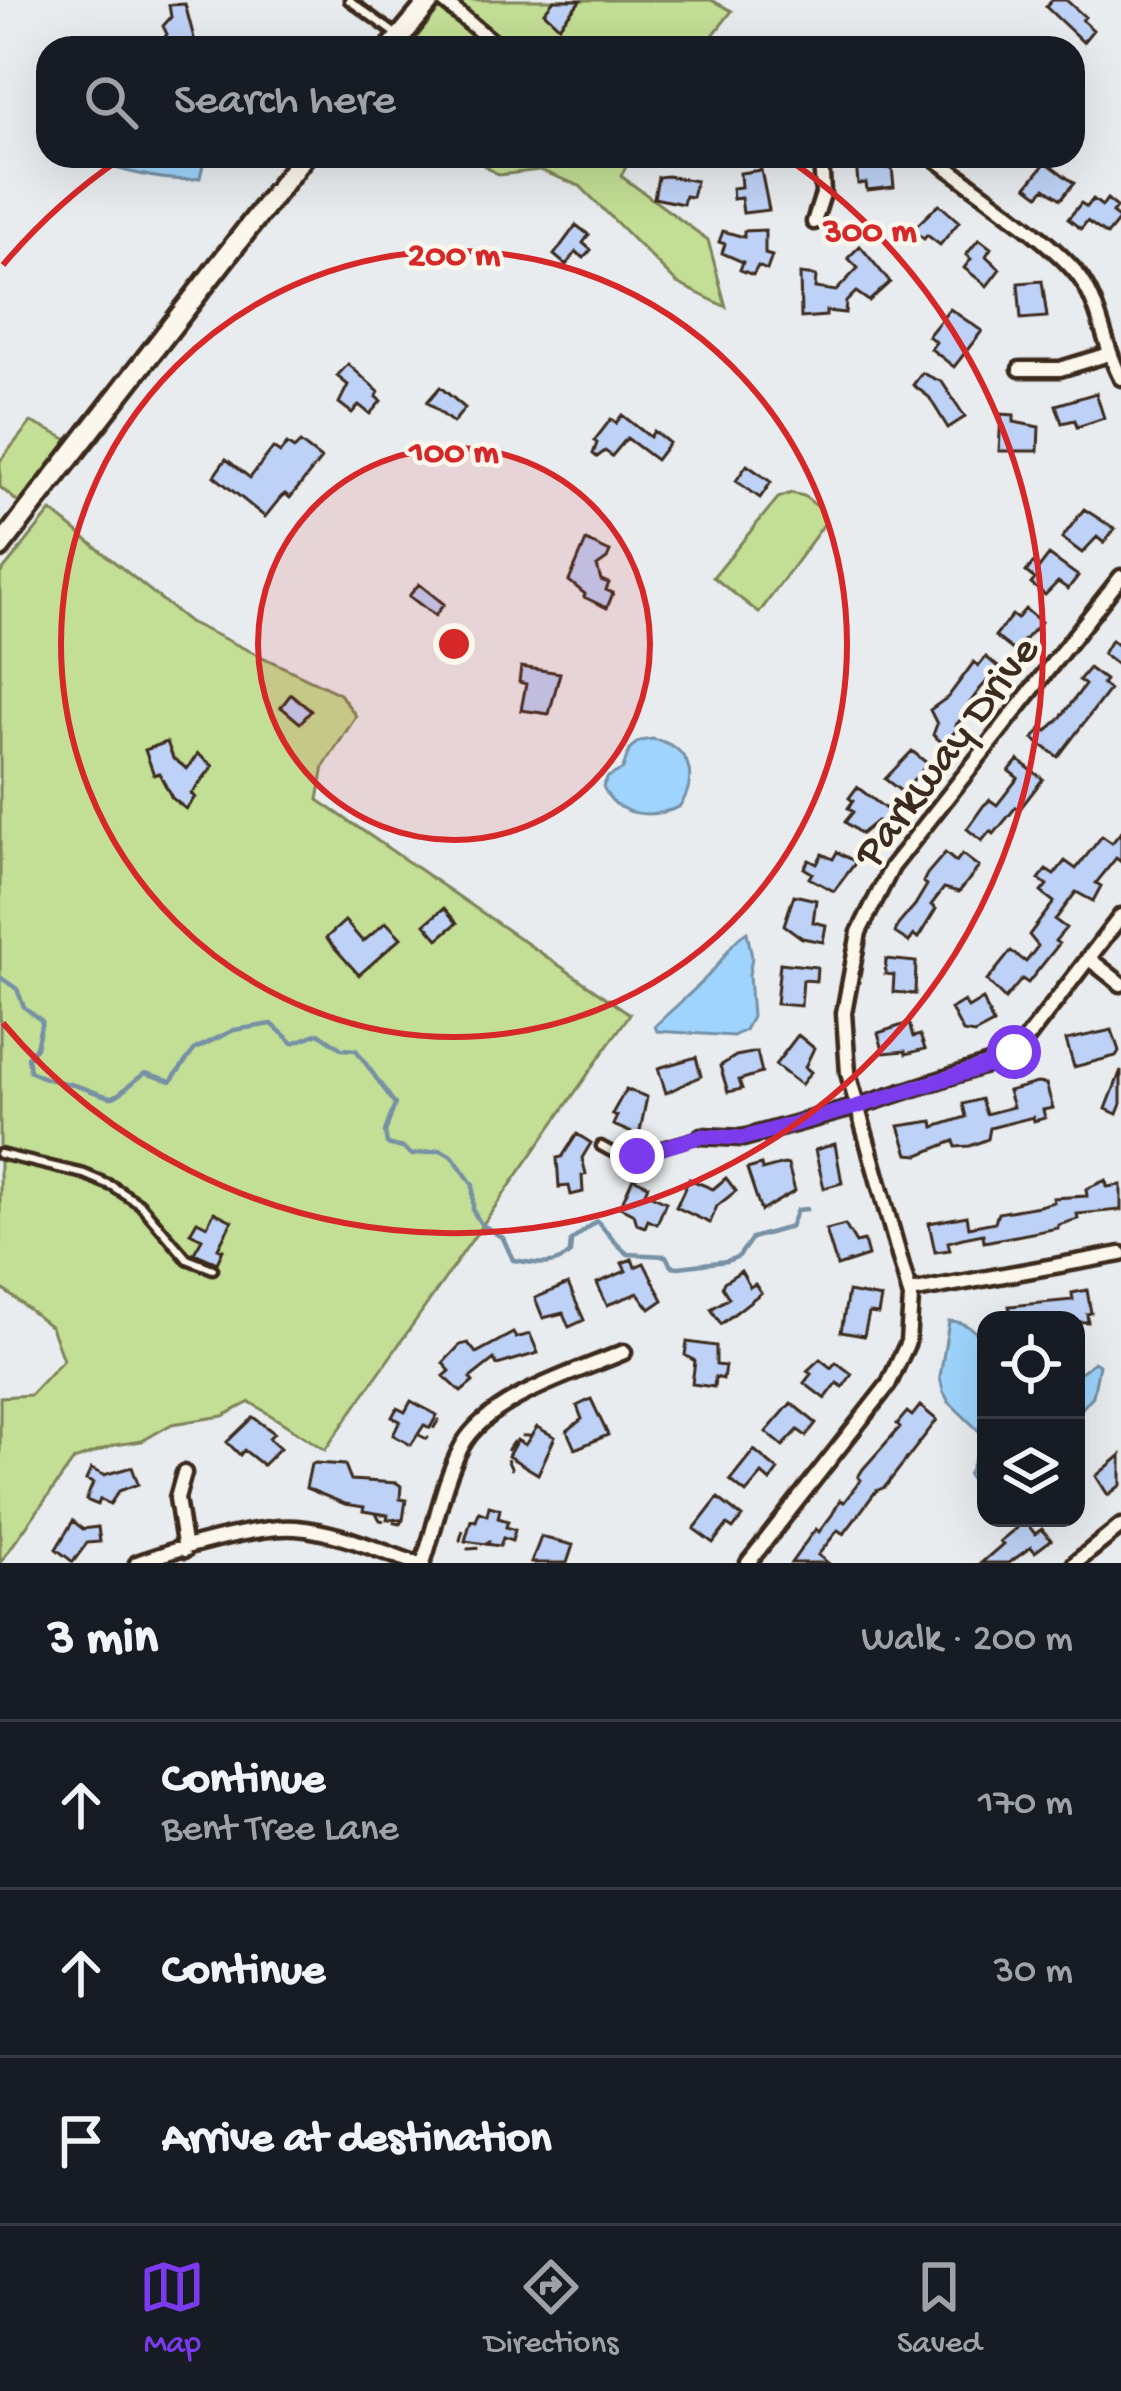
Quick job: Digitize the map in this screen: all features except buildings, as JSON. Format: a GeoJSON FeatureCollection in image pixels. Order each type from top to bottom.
{"type":"FeatureCollection","features":[{"type":"Feature","properties":{"kind":"main road"},"geometry":{"type":"LineString","coordinates":[[401,36],[431,0]]}},
{"type":"Feature","properties":{"kind":"main road"},"geometry":{"type":"LineString","coordinates":[[0,547],[295,168]]}},
{"type":"Feature","properties":{"kind":"street"},"geometry":{"type":"LineString","coordinates":[[442,0],[486,36]]}},
{"type":"Feature","properties":{"kind":"street"},"geometry":{"type":"LineString","coordinates":[[814,222],[823,194],[822,168]]}},
{"type":"Feature","properties":{"kind":"street"},"geometry":{"type":"LineString","coordinates":[[947,168],[1066,262],[1095,305],[1121,378]]}},
{"type":"Feature","properties":{"kind":"street"},"geometry":{"type":"LineString","coordinates":[[1019,369],[1060,369],[1109,354]]}},
{"type":"Feature","properties":{"kind":"street","name":"Parkway Drive"},"geometry":{"type":"LineString","coordinates":[[748,1563],[896,1372],[911,1328],[910,1292],[856,1107],[845,1046],[848,982],[859,932],[880,886],[1121,577]]}},
{"type":"Feature","properties":{"kind":"street"},"geometry":{"type":"LineString","coordinates":[[701,1136],[743,1138],[1004,1059],[1022,1045],[1121,916]]}},
{"type":"Feature","properties":{"kind":"street"},"geometry":{"type":"LineString","coordinates":[[1088,958],[1121,984]]}},
{"type":"Feature","properties":{"kind":"street"},"geometry":{"type":"LineString","coordinates":[[910,1292],[1121,1254]]}},
{"type":"Feature","properties":{"kind":"street"},"geometry":{"type":"LineString","coordinates":[[137,1563],[266,1529],[295,1527],[419,1563],[458,1455],[475,1427],[500,1407],[624,1352]]}},
{"type":"Feature","properties":{"kind":"street"},"geometry":{"type":"LineString","coordinates":[[184,1473],[177,1498],[185,1550]]}},
{"type":"Feature","properties":{"kind":"street"},"geometry":{"type":"LineString","coordinates":[[1075,1563],[1121,1526]]}},
{"type":"Feature","properties":{"kind":"lane"},"geometry":{"type":"LineString","coordinates":[[349,0],[388,36]]}},
{"type":"Feature","properties":{"kind":"lane"},"geometry":{"type":"LineString","coordinates":[[601,1146],[623,1158],[701,1136]]}},
{"type":"Feature","properties":{"kind":"lane"},"geometry":{"type":"LineString","coordinates":[[0,1154],[84,1174],[112,1186],[140,1204],[188,1259],[212,1269]]}},
{"type":"Feature","properties":{"kind":"path"},"geometry":{"type":"LineString","coordinates":[[419,1435],[428,1439],[444,1411]]}},
{"type":"Feature","properties":{"kind":"path"},"geometry":{"type":"LineString","coordinates":[[512,1470],[505,1454],[513,1441],[531,1437]]}},
{"type":"Feature","properties":{"kind":"path"},"geometry":{"type":"LineString","coordinates":[[376,1513],[380,1520],[400,1524],[407,1513]]}},
{"type":"Feature","properties":{"kind":"path"},"geometry":{"type":"LineString","coordinates":[[463,1530],[460,1540],[468,1549],[484,1548],[490,1540]]}},
{"type":"Feature","properties":{"kind":"green space"},"geometry":{"type":"Polygon","coordinates":[[[445,0],[711,0],[732,11],[712,36],[418,36],[445,0]]]}},
{"type":"Feature","properties":{"kind":"green space"},"geometry":{"type":"Polygon","coordinates":[[[488,168],[625,168],[621,176],[708,240],[726,307],[677,283],[580,186],[540,170],[499,175],[488,168]]]}},
{"type":"Feature","properties":{"kind":"green space"},"geometry":{"type":"Polygon","coordinates":[[[31,422],[69,440],[20,504],[0,487],[0,461],[31,422]]]}},
{"type":"Feature","properties":{"kind":"green space"},"geometry":{"type":"Polygon","coordinates":[[[791,493],[804,496],[822,510],[825,523],[759,613],[713,577],[778,498],[791,493]]]}},
{"type":"Feature","properties":{"kind":"green space"},"geometry":{"type":"Polygon","coordinates":[[[51,511],[189,622],[340,694],[356,716],[324,766],[318,800],[630,1014],[325,1450],[250,1402],[223,1416],[172,1424],[142,1441],[74,1460],[0,1563],[0,1397],[30,1395],[63,1360],[51,1327],[0,1287],[0,574],[51,511]]]}},
{"type":"Feature","properties":{"kind":"water"},"geometry":{"type":"Polygon","coordinates":[[[118,168],[202,168],[200,178],[187,180],[118,168]]]}},
{"type":"Feature","properties":{"kind":"water"},"geometry":{"type":"Polygon","coordinates":[[[652,739],[665,742],[683,756],[689,785],[679,807],[635,813],[616,804],[603,786],[608,777],[623,769],[634,744],[652,739]]]}},
{"type":"Feature","properties":{"kind":"water"},"geometry":{"type":"Polygon","coordinates":[[[747,932],[752,1017],[745,1030],[733,1036],[657,1031],[655,1026],[747,932]]]}},
{"type":"Feature","properties":{"kind":"water"},"geometry":{"type":"Polygon","coordinates":[[[949,1321],[960,1323],[977,1334],[977,1429],[949,1402],[940,1377],[949,1321]]]}},
{"type":"Feature","properties":{"kind":"water"},"geometry":{"type":"Polygon","coordinates":[[[1094,1362],[1099,1365],[1093,1396],[1085,1405],[1085,1369],[1094,1362]]]}},
{"type":"Feature","properties":{"kind":"water"},"geometry":{"type":"Polygon","coordinates":[[[977,1453],[977,1483],[968,1475],[977,1453]]]}},
{"type":"Feature","properties":{"kind":"waterway"},"geometry":{"type":"LineString","coordinates":[[0,977],[17,989],[24,1007],[42,1021],[36,1047],[28,1057],[30,1071],[109,1097],[145,1073],[171,1081],[195,1049],[234,1030],[272,1024],[293,1043],[319,1033],[342,1049],[356,1050],[395,1104],[385,1132],[387,1144],[412,1155],[441,1150],[453,1157],[473,1185],[473,1211],[481,1224],[503,1238],[513,1260],[557,1261],[570,1253],[571,1241],[597,1221],[628,1254],[666,1256],[671,1266],[679,1267],[727,1261],[739,1256],[752,1238],[790,1227],[797,1210],[807,1209]]}},
{"type":"Feature","properties":{"kind":"route"},"geometry":{"type":"LineString","coordinates":[[637,1156],[701,1136],[743,1138],[856,1107],[992,1064],[1014,1052]]}}]}
